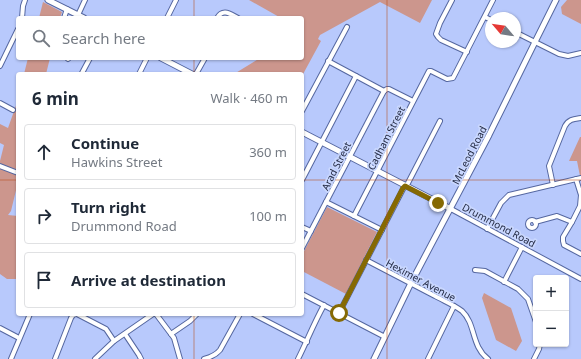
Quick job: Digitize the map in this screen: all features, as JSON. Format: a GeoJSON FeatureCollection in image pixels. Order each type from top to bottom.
{"type":"FeatureCollection","features":[{"type":"Feature","properties":{"kind":"main road"},"geometry":{"type":"LineString","coordinates":[[48,0],[79,16]]}},
{"type":"Feature","properties":{"kind":"main road","name":"McLeod Road"},"geometry":{"type":"LineString","coordinates":[[374,359],[489,135],[556,0]]}},
{"type":"Feature","properties":{"kind":"main road"},"geometry":{"type":"LineString","coordinates":[[165,60],[188,72]]}},
{"type":"Feature","properties":{"kind":"main road","name":"Drummond Road"},"geometry":{"type":"LineString","coordinates":[[304,133],[451,209]]}},
{"type":"Feature","properties":{"kind":"street"},"geometry":{"type":"LineString","coordinates":[[22,16],[25,0]]}},
{"type":"Feature","properties":{"kind":"street"},"geometry":{"type":"LineString","coordinates":[[81,16],[85,0]]}},
{"type":"Feature","properties":{"kind":"street"},"geometry":{"type":"LineString","coordinates":[[168,16],[176,0]]}},
{"type":"Feature","properties":{"kind":"street"},"geometry":{"type":"LineString","coordinates":[[452,0],[436,34],[441,40],[467,52],[485,17]]}},
{"type":"Feature","properties":{"kind":"street"},"geometry":{"type":"LineString","coordinates":[[487,12],[493,0]]}},
{"type":"Feature","properties":{"kind":"street"},"geometry":{"type":"LineString","coordinates":[[65,16],[67,9]]}},
{"type":"Feature","properties":{"kind":"street"},"geometry":{"type":"LineString","coordinates":[[219,16],[224,12],[233,16]]}},
{"type":"Feature","properties":{"kind":"street"},"geometry":{"type":"LineString","coordinates":[[304,107],[347,27]]}},
{"type":"Feature","properties":{"kind":"street"},"geometry":{"type":"LineString","coordinates":[[0,66],[16,33]]}},
{"type":"Feature","properties":{"kind":"street"},"geometry":{"type":"LineString","coordinates":[[521,35],[559,54],[568,56],[581,53]]}},
{"type":"Feature","properties":{"kind":"street","name":"Cadham Street"},"geometry":{"type":"LineString","coordinates":[[354,216],[429,71],[447,79],[453,78],[467,52]]}},
{"type":"Feature","properties":{"kind":"street"},"geometry":{"type":"LineString","coordinates":[[83,72],[89,60]]}},
{"type":"Feature","properties":{"kind":"street"},"geometry":{"type":"LineString","coordinates":[[140,72],[146,60]]}},
{"type":"Feature","properties":{"kind":"street"},"geometry":{"type":"LineString","coordinates":[[197,72],[204,60]]}},
{"type":"Feature","properties":{"kind":"street"},"geometry":{"type":"LineString","coordinates":[[328,61],[384,91],[389,88],[413,101]]}},
{"type":"Feature","properties":{"kind":"street"},"geometry":{"type":"LineString","coordinates":[[304,176],[356,76]]}},
{"type":"Feature","properties":{"kind":"street","name":"Arad Street"},"geometry":{"type":"LineString","coordinates":[[304,244],[384,91]]}},
{"type":"Feature","properties":{"kind":"street"},"geometry":{"type":"LineString","coordinates":[[0,104],[14,110]]}},
{"type":"Feature","properties":{"kind":"street"},"geometry":{"type":"LineString","coordinates":[[553,185],[549,166],[565,126],[572,119],[581,118]]}},
{"type":"Feature","properties":{"kind":"street"},"geometry":{"type":"LineString","coordinates":[[339,313],[403,188],[408,183],[440,121]]}},
{"type":"Feature","properties":{"kind":"street"},"geometry":{"type":"LineString","coordinates":[[0,166],[16,172]]}},
{"type":"Feature","properties":{"kind":"street"},"geometry":{"type":"LineString","coordinates":[[487,229],[501,203],[510,195],[579,179],[580,206],[563,237],[563,241],[564,245],[581,254]]}},
{"type":"Feature","properties":{"kind":"street"},"geometry":{"type":"LineString","coordinates":[[326,202],[382,230]]}},
{"type":"Feature","properties":{"kind":"street","name":"Drummond Road"},"geometry":{"type":"LineString","coordinates":[[451,209],[581,279]]}},
{"type":"Feature","properties":{"kind":"street"},"geometry":{"type":"LineString","coordinates":[[535,222],[557,216],[572,222]]}},
{"type":"Feature","properties":{"kind":"street"},"geometry":{"type":"LineString","coordinates":[[304,228],[311,231]]}},
{"type":"Feature","properties":{"kind":"street"},"geometry":{"type":"LineString","coordinates":[[504,282],[522,247]]}},
{"type":"Feature","properties":{"kind":"street","name":"Heximer Avenue"},"geometry":{"type":"LineString","coordinates":[[366,260],[412,283],[461,311],[469,321],[477,346],[488,359]]}},
{"type":"Feature","properties":{"kind":"street"},"geometry":{"type":"LineString","coordinates":[[475,270],[485,271],[518,289],[528,299],[533,311]]}},
{"type":"Feature","properties":{"kind":"street"},"geometry":{"type":"LineString","coordinates":[[304,295],[385,337]]}},
{"type":"Feature","properties":{"kind":"street"},"geometry":{"type":"LineString","coordinates":[[298,359],[307,342],[313,324],[324,305]]}},
{"type":"Feature","properties":{"kind":"street"},"geometry":{"type":"LineString","coordinates":[[428,359],[454,306]]}},
{"type":"Feature","properties":{"kind":"street"},"geometry":{"type":"LineString","coordinates":[[11,359],[29,316]]}},
{"type":"Feature","properties":{"kind":"street"},"geometry":{"type":"LineString","coordinates":[[54,359],[72,316]]}},
{"type":"Feature","properties":{"kind":"street"},"geometry":{"type":"LineString","coordinates":[[80,316],[106,329],[114,341]]}},
{"type":"Feature","properties":{"kind":"street"},"geometry":{"type":"LineString","coordinates":[[95,359],[114,341],[150,316]]}},
{"type":"Feature","properties":{"kind":"street"},"geometry":{"type":"LineString","coordinates":[[158,316],[171,334],[180,359]]}},
{"type":"Feature","properties":{"kind":"street"},"geometry":{"type":"LineString","coordinates":[[171,334],[195,316]]}},
{"type":"Feature","properties":{"kind":"street"},"geometry":{"type":"LineString","coordinates":[[204,359],[213,356],[220,350],[239,316]]}},
{"type":"Feature","properties":{"kind":"street"},"geometry":{"type":"LineString","coordinates":[[257,316],[307,342]]}},
{"type":"Feature","properties":{"kind":"street"},"geometry":{"type":"LineString","coordinates":[[0,328],[19,338]]}},
{"type":"Feature","properties":{"kind":"street"},"geometry":{"type":"LineString","coordinates":[[125,334],[141,359]]}},
{"type":"Feature","properties":{"kind":"street"},"geometry":{"type":"LineString","coordinates":[[534,359],[539,347]]}},
{"type":"Feature","properties":{"kind":"street"},"geometry":{"type":"LineString","coordinates":[[476,356],[481,352]]}},
{"type":"Feature","properties":{"kind":"street"},"geometry":{"type":"LineString","coordinates":[[217,353],[219,359]]}},
{"type":"Feature","properties":{"kind":"shaded area"},"geometry":{"type":"Polygon","coordinates":[[[249,0],[432,0],[420,23],[380,2],[320,35],[318,39],[321,41],[304,72],[237,72],[257,60],[304,60],[304,16],[277,16],[249,0]]]}},
{"type":"Feature","properties":{"kind":"shaded area"},"geometry":{"type":"Polygon","coordinates":[[[567,0],[581,0],[581,24],[562,14],[561,7],[567,0]]]}},
{"type":"Feature","properties":{"kind":"shaded area"},"geometry":{"type":"Polygon","coordinates":[[[43,2],[62,12],[61,16],[40,16],[43,2]]]}},
{"type":"Feature","properties":{"kind":"shaded area"},"geometry":{"type":"Polygon","coordinates":[[[28,60],[50,60],[46,72],[24,72],[28,60]]]}},
{"type":"Feature","properties":{"kind":"shaded area"},"geometry":{"type":"Polygon","coordinates":[[[16,106],[16,190],[11,211],[8,215],[16,216],[16,279],[7,279],[0,274],[0,161],[4,145],[0,143],[0,124],[8,128],[16,106]]]}},
{"type":"Feature","properties":{"kind":"shaded area"},"geometry":{"type":"Polygon","coordinates":[[[580,137],[580,176],[577,161],[569,161],[580,137]]]}},
{"type":"Feature","properties":{"kind":"shaded area"},"geometry":{"type":"Polygon","coordinates":[[[327,207],[377,232],[346,294],[304,272],[304,251],[327,207]]]}},
{"type":"Feature","properties":{"kind":"shaded area"},"geometry":{"type":"Polygon","coordinates":[[[484,293],[511,308],[522,341],[516,351],[496,340],[482,298],[484,293]]]}},
{"type":"Feature","properties":{"kind":"route"},"geometry":{"type":"LineString","coordinates":[[339,313],[403,188],[405,186],[438,203]]}}]}
